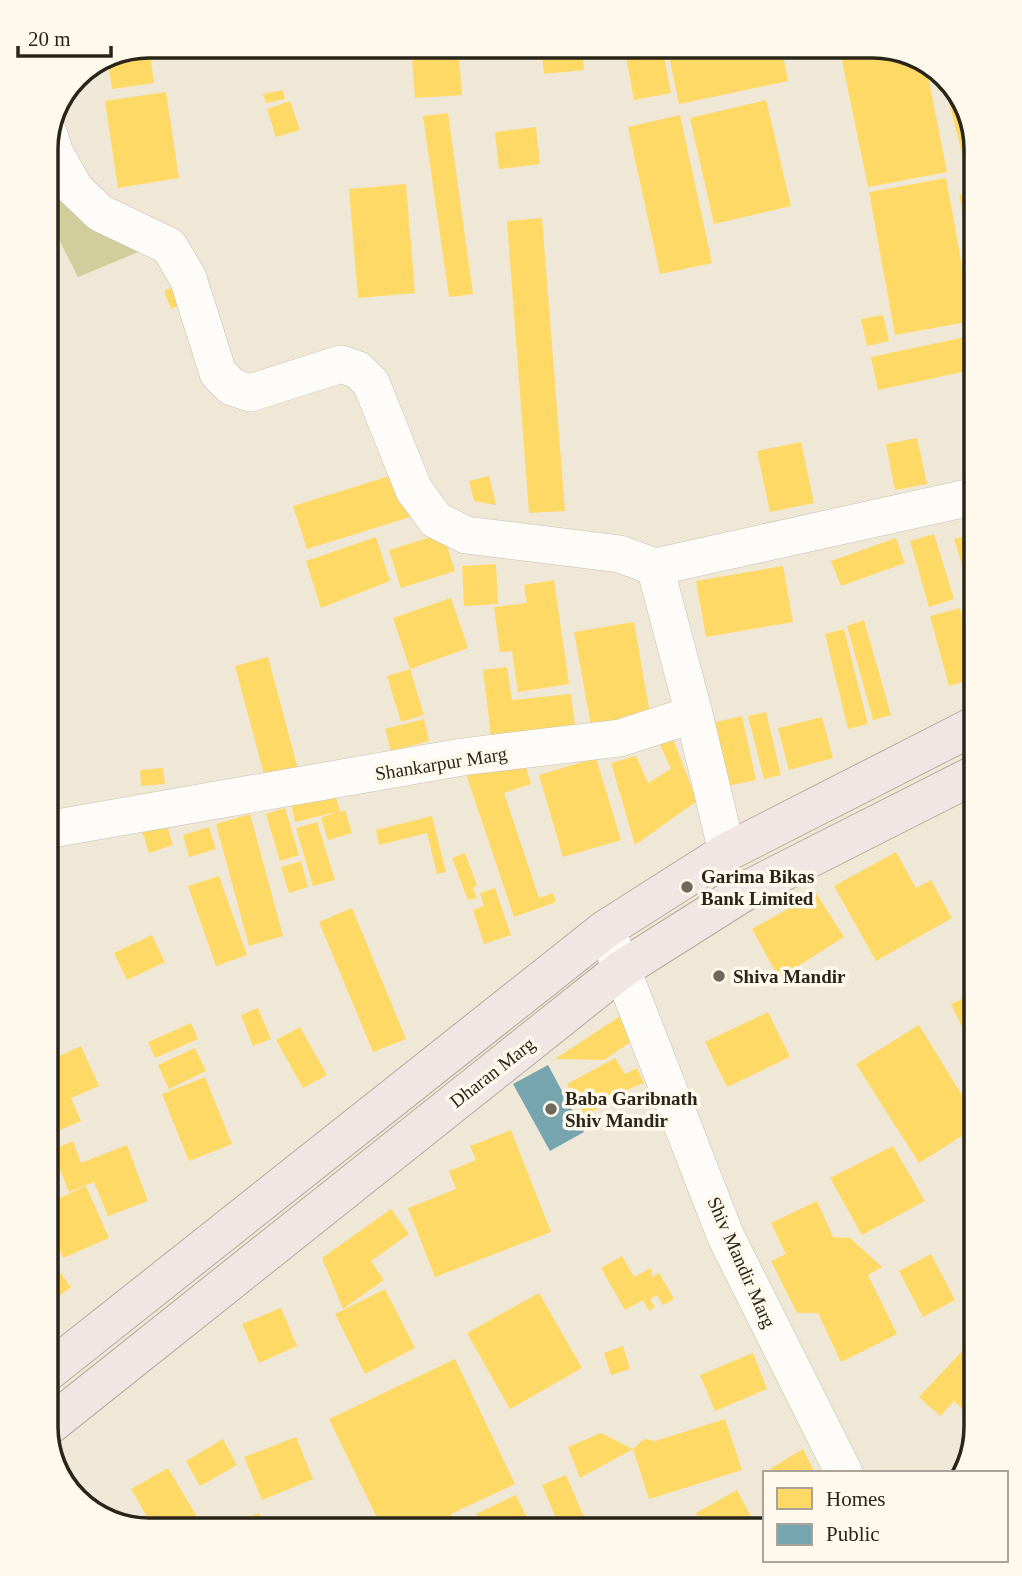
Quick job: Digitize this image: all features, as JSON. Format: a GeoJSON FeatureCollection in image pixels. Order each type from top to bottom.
{"type":"FeatureCollection","features":[{"type":"Feature","properties":{"kind":"main road"},"geometry":{"type":"LineString","coordinates":[[58,1363],[606,929],[727,852],[964,731]]}},
{"type":"Feature","properties":{"kind":"main road","name":"Dharan Marg"},"geometry":{"type":"LineString","coordinates":[[58,1418],[622,969],[747,890],[964,780]]}},
{"type":"Feature","properties":{"kind":"street"},"geometry":{"type":"LineString","coordinates":[[58,159],[75,189],[100,213],[169,246],[188,278],[218,373],[232,387],[250,393],[341,364],[358,370],[371,383],[414,491],[436,520],[466,535],[620,554],[655,567],[964,499]]}},
{"type":"Feature","properties":{"kind":"street"},"geometry":{"type":"LineString","coordinates":[[655,567],[727,852]]}},
{"type":"Feature","properties":{"kind":"street","name":"Shankarpur Marg"},"geometry":{"type":"LineString","coordinates":[[58,828],[462,757],[620,738],[694,714]]}},
{"type":"Feature","properties":{"kind":"street","name":"Shiv Mandir Marg"},"geometry":{"type":"LineString","coordinates":[[606,929],[726,1237],[843,1471]]}},
{"type":"Feature","properties":{"kind":"shaded area"},"geometry":{"type":"Polygon","coordinates":[[[58,158],[71,175],[160,243],[78,277],[58,238],[58,158]]]}},
{"type":"Feature","properties":{"kind":"building: Homes"},"geometry":{"type":"Polygon","coordinates":[[[151,58],[154,83],[112,89],[109,67],[119,63],[151,58]]]}},
{"type":"Feature","properties":{"kind":"building: Homes"},"geometry":{"type":"Polygon","coordinates":[[[412,58],[459,58],[462,95],[415,98],[412,58]]]}},
{"type":"Feature","properties":{"kind":"building: Homes"},"geometry":{"type":"Polygon","coordinates":[[[542,58],[583,58],[584,70],[544,74],[542,58]]]}},
{"type":"Feature","properties":{"kind":"building: Homes"},"geometry":{"type":"Polygon","coordinates":[[[626,58],[664,58],[671,93],[634,100],[626,58]]]}},
{"type":"Feature","properties":{"kind":"building: Homes"},"geometry":{"type":"Polygon","coordinates":[[[669,58],[783,58],[788,81],[679,104],[669,58]]]}},
{"type":"Feature","properties":{"kind":"building: Homes"},"geometry":{"type":"Polygon","coordinates":[[[841,58],[891,59],[914,67],[928,76],[947,172],[868,187],[841,58]]]}},
{"type":"Feature","properties":{"kind":"building: Homes"},"geometry":{"type":"Polygon","coordinates":[[[283,90],[285,99],[266,103],[263,94],[283,90]]]}},
{"type":"Feature","properties":{"kind":"building: Homes"},"geometry":{"type":"Polygon","coordinates":[[[166,92],[179,178],[118,188],[105,101],[166,92]]]}},
{"type":"Feature","properties":{"kind":"building: Homes"},"geometry":{"type":"Polygon","coordinates":[[[948,98],[955,108],[963,131],[964,162],[948,98]]]}},
{"type":"Feature","properties":{"kind":"building: Homes"},"geometry":{"type":"Polygon","coordinates":[[[766,100],[791,206],[714,224],[690,118],[766,100]]]}},
{"type":"Feature","properties":{"kind":"building: Homes"},"geometry":{"type":"Polygon","coordinates":[[[290,101],[300,130],[276,137],[267,109],[290,101]]]}},
{"type":"Feature","properties":{"kind":"building: Homes"},"geometry":{"type":"Polygon","coordinates":[[[448,113],[473,294],[449,297],[423,116],[448,113]]]}},
{"type":"Feature","properties":{"kind":"building: Homes"},"geometry":{"type":"Polygon","coordinates":[[[680,115],[712,263],[660,274],[628,127],[680,115]]]}},
{"type":"Feature","properties":{"kind":"building: Homes"},"geometry":{"type":"Polygon","coordinates":[[[536,127],[540,164],[499,169],[495,132],[536,127]]]}},
{"type":"Feature","properties":{"kind":"building: Homes"},"geometry":{"type":"Polygon","coordinates":[[[946,178],[964,277],[964,322],[895,335],[869,192],[946,178]]]}},
{"type":"Feature","properties":{"kind":"building: Homes"},"geometry":{"type":"Polygon","coordinates":[[[406,184],[415,293],[358,298],[349,189],[406,184]]]}},
{"type":"Feature","properties":{"kind":"building: Homes"},"geometry":{"type":"Polygon","coordinates":[[[964,194],[964,218],[959,195],[964,194]]]}},
{"type":"Feature","properties":{"kind":"building: Homes"},"geometry":{"type":"Polygon","coordinates":[[[542,218],[565,511],[529,513],[507,221],[542,218]]]}},
{"type":"Feature","properties":{"kind":"building: Homes"},"geometry":{"type":"Polygon","coordinates":[[[173,287],[180,305],[171,309],[164,291],[173,287]]]}},
{"type":"Feature","properties":{"kind":"building: Homes"},"geometry":{"type":"Polygon","coordinates":[[[883,315],[889,341],[867,346],[861,319],[883,315]]]}},
{"type":"Feature","properties":{"kind":"building: Homes"},"geometry":{"type":"Polygon","coordinates":[[[964,337],[964,372],[878,390],[871,357],[964,337]]]}},
{"type":"Feature","properties":{"kind":"building: Homes"},"geometry":{"type":"Polygon","coordinates":[[[917,438],[927,484],[895,490],[886,444],[917,438]]]}},
{"type":"Feature","properties":{"kind":"building: Homes"},"geometry":{"type":"Polygon","coordinates":[[[801,442],[814,503],[770,512],[757,451],[801,442]]]}},
{"type":"Feature","properties":{"kind":"building: Homes"},"geometry":{"type":"Polygon","coordinates":[[[396,474],[410,517],[307,549],[293,506],[396,474]]]}},
{"type":"Feature","properties":{"kind":"building: Homes"},"geometry":{"type":"Polygon","coordinates":[[[489,476],[496,505],[474,501],[469,481],[489,476]]]}},
{"type":"Feature","properties":{"kind":"building: Homes"},"geometry":{"type":"Polygon","coordinates":[[[443,533],[455,571],[401,588],[389,550],[443,533]]]}},
{"type":"Feature","properties":{"kind":"building: Homes"},"geometry":{"type":"Polygon","coordinates":[[[934,534],[954,599],[929,607],[910,541],[934,534]]]}},
{"type":"Feature","properties":{"kind":"building: Homes"},"geometry":{"type":"Polygon","coordinates":[[[964,536],[964,571],[954,539],[964,536]]]}},
{"type":"Feature","properties":{"kind":"building: Homes"},"geometry":{"type":"Polygon","coordinates":[[[376,537],[390,581],[321,608],[306,561],[376,537]]]}},
{"type":"Feature","properties":{"kind":"building: Homes"},"geometry":{"type":"Polygon","coordinates":[[[896,538],[905,563],[841,586],[831,561],[896,538]]]}},
{"type":"Feature","properties":{"kind":"building: Homes"},"geometry":{"type":"Polygon","coordinates":[[[496,564],[498,604],[464,606],[462,566],[496,564]]]}},
{"type":"Feature","properties":{"kind":"building: Homes"},"geometry":{"type":"Polygon","coordinates":[[[783,566],[793,622],[706,637],[696,581],[783,566]]]}},
{"type":"Feature","properties":{"kind":"building: Homes"},"geometry":{"type":"Polygon","coordinates":[[[554,580],[569,684],[518,692],[512,651],[500,652],[494,607],[527,603],[524,585],[554,580]]]}},
{"type":"Feature","properties":{"kind":"building: Homes"},"geometry":{"type":"Polygon","coordinates":[[[451,598],[468,648],[410,669],[393,618],[451,598]]]}},
{"type":"Feature","properties":{"kind":"building: Homes"},"geometry":{"type":"Polygon","coordinates":[[[960,608],[964,623],[964,682],[949,686],[930,616],[960,608]]]}},
{"type":"Feature","properties":{"kind":"building: Homes"},"geometry":{"type":"Polygon","coordinates":[[[864,620],[891,715],[873,720],[847,626],[864,620]]]}},
{"type":"Feature","properties":{"kind":"building: Homes"},"geometry":{"type":"Polygon","coordinates":[[[634,622],[650,714],[591,725],[574,632],[634,622]]]}},
{"type":"Feature","properties":{"kind":"building: Homes"},"geometry":{"type":"Polygon","coordinates":[[[844,629],[868,724],[848,729],[825,634],[844,629]]]}},
{"type":"Feature","properties":{"kind":"building: Homes"},"geometry":{"type":"Polygon","coordinates":[[[268,657],[298,769],[265,778],[235,666],[268,657]]]}},
{"type":"Feature","properties":{"kind":"building: Homes"},"geometry":{"type":"Polygon","coordinates":[[[507,667],[512,700],[571,694],[575,726],[491,736],[483,670],[507,667]]]}},
{"type":"Feature","properties":{"kind":"building: Homes"},"geometry":{"type":"Polygon","coordinates":[[[410,669],[424,715],[401,722],[387,676],[410,669]]]}},
{"type":"Feature","properties":{"kind":"building: Homes"},"geometry":{"type":"Polygon","coordinates":[[[766,712],[781,775],[764,779],[748,716],[766,712]]]}},
{"type":"Feature","properties":{"kind":"building: Homes"},"geometry":{"type":"Polygon","coordinates":[[[742,716],[756,780],[727,786],[712,723],[742,716]]]}},
{"type":"Feature","properties":{"kind":"building: Homes"},"geometry":{"type":"Polygon","coordinates":[[[822,717],[833,758],[789,770],[778,728],[822,717]]]}},
{"type":"Feature","properties":{"kind":"building: Homes"},"geometry":{"type":"Polygon","coordinates":[[[424,719],[429,741],[391,751],[385,729],[424,719]]]}},
{"type":"Feature","properties":{"kind":"building: Homes"},"geometry":{"type":"Polygon","coordinates":[[[671,734],[697,801],[635,845],[611,763],[636,756],[648,783],[671,769],[656,736],[671,734]]]}},
{"type":"Feature","properties":{"kind":"building: Homes"},"geometry":{"type":"Polygon","coordinates":[[[521,752],[531,784],[504,793],[539,898],[553,893],[556,902],[514,917],[465,771],[521,752]]]}},
{"type":"Feature","properties":{"kind":"building: Homes"},"geometry":{"type":"Polygon","coordinates":[[[596,758],[621,840],[563,857],[539,775],[596,758]]]}},
{"type":"Feature","properties":{"kind":"building: Homes"},"geometry":{"type":"Polygon","coordinates":[[[163,768],[165,784],[141,786],[140,770],[163,768]]]}},
{"type":"Feature","properties":{"kind":"building: Homes"},"geometry":{"type":"Polygon","coordinates":[[[335,793],[340,812],[345,810],[352,833],[328,840],[321,818],[336,812],[295,822],[291,804],[335,793]]]}},
{"type":"Feature","properties":{"kind":"building: Homes"},"geometry":{"type":"Polygon","coordinates":[[[285,808],[299,855],[280,861],[266,814],[285,808]]]}},
{"type":"Feature","properties":{"kind":"building: Homes"},"geometry":{"type":"Polygon","coordinates":[[[250,814],[283,936],[249,946],[216,824],[250,814]]]}},
{"type":"Feature","properties":{"kind":"building: Homes"},"geometry":{"type":"Polygon","coordinates":[[[432,816],[446,872],[437,874],[427,833],[379,845],[376,830],[432,816]]]}},
{"type":"Feature","properties":{"kind":"building: Homes"},"geometry":{"type":"Polygon","coordinates":[[[165,820],[173,845],[149,853],[141,827],[165,820]]]}},
{"type":"Feature","properties":{"kind":"building: Homes"},"geometry":{"type":"Polygon","coordinates":[[[317,822],[335,880],[313,886],[296,828],[317,822]]]}},
{"type":"Feature","properties":{"kind":"building: Homes"},"geometry":{"type":"Polygon","coordinates":[[[209,827],[216,849],[189,857],[183,835],[209,827]]]}},
{"type":"Feature","properties":{"kind":"building: Homes"},"geometry":{"type":"Polygon","coordinates":[[[896,852],[916,888],[931,880],[952,918],[876,961],[834,886],[896,852]]]}},
{"type":"Feature","properties":{"kind":"building: Homes"},"geometry":{"type":"Polygon","coordinates":[[[465,853],[477,885],[473,888],[477,898],[468,900],[452,858],[465,853]]]}},
{"type":"Feature","properties":{"kind":"building: Homes"},"geometry":{"type":"Polygon","coordinates":[[[301,861],[308,887],[289,893],[281,867],[301,861]]]}},
{"type":"Feature","properties":{"kind":"building: Homes"},"geometry":{"type":"Polygon","coordinates":[[[219,876],[247,955],[216,966],[188,886],[219,876]]]}},
{"type":"Feature","properties":{"kind":"building: Homes"},"geometry":{"type":"Polygon","coordinates":[[[495,888],[511,935],[484,944],[473,910],[484,906],[480,893],[495,888]]]}},
{"type":"Feature","properties":{"kind":"building: Homes"},"geometry":{"type":"Polygon","coordinates":[[[816,893],[844,937],[779,978],[752,929],[816,893]]]}},
{"type":"Feature","properties":{"kind":"building: Homes"},"geometry":{"type":"Polygon","coordinates":[[[352,908],[406,1039],[373,1052],[319,922],[352,908]]]}},
{"type":"Feature","properties":{"kind":"building: Homes"},"geometry":{"type":"Polygon","coordinates":[[[152,935],[165,962],[127,980],[114,953],[152,935]]]}},
{"type":"Feature","properties":{"kind":"building: Homes"},"geometry":{"type":"Polygon","coordinates":[[[964,998],[964,1026],[962,1027],[951,1004],[964,998]]]}},
{"type":"Feature","properties":{"kind":"building: Homes"},"geometry":{"type":"Polygon","coordinates":[[[634,1007],[648,1030],[604,1060],[555,1059],[634,1007]]]}},
{"type":"Feature","properties":{"kind":"building: Homes"},"geometry":{"type":"Polygon","coordinates":[[[258,1008],[271,1039],[253,1046],[241,1015],[258,1008]]]}},
{"type":"Feature","properties":{"kind":"building: Homes"},"geometry":{"type":"Polygon","coordinates":[[[768,1012],[790,1057],[727,1087],[705,1042],[768,1012]]]}},
{"type":"Feature","properties":{"kind":"building: Homes"},"geometry":{"type":"Polygon","coordinates":[[[191,1023],[198,1039],[155,1058],[148,1042],[191,1023]]]}},
{"type":"Feature","properties":{"kind":"building: Homes"},"geometry":{"type":"Polygon","coordinates":[[[919,1025],[964,1098],[964,1135],[919,1163],[856,1064],[919,1025]]]}},
{"type":"Feature","properties":{"kind":"building: Homes"},"geometry":{"type":"Polygon","coordinates":[[[300,1027],[327,1075],[303,1088],[276,1040],[300,1027]]]}},
{"type":"Feature","properties":{"kind":"building: Homes"},"geometry":{"type":"Polygon","coordinates":[[[81,1046],[99,1086],[71,1098],[81,1121],[58,1131],[58,1057],[81,1046]]]}},
{"type":"Feature","properties":{"kind":"building: Homes"},"geometry":{"type":"Polygon","coordinates":[[[195,1048],[206,1071],[169,1089],[158,1065],[195,1048]]]}},
{"type":"Feature","properties":{"kind":"building: Homes"},"geometry":{"type":"Polygon","coordinates":[[[615,1058],[625,1074],[637,1068],[644,1083],[585,1116],[567,1084],[615,1058]]]}},
{"type":"Feature","properties":{"kind":"building: Homes"},"geometry":{"type":"Polygon","coordinates":[[[205,1077],[232,1144],[189,1161],[162,1094],[205,1077]]]}},
{"type":"Feature","properties":{"kind":"building: Homes"},"geometry":{"type":"Polygon","coordinates":[[[511,1130],[551,1232],[435,1277],[408,1208],[456,1189],[449,1171],[476,1160],[470,1146],[511,1130]]]}},
{"type":"Feature","properties":{"kind":"building: Homes"},"geometry":{"type":"Polygon","coordinates":[[[73,1141],[81,1163],[127,1145],[148,1201],[108,1216],[94,1182],[69,1192],[58,1165],[58,1147],[73,1141]]]}},
{"type":"Feature","properties":{"kind":"building: Homes"},"geometry":{"type":"Polygon","coordinates":[[[893,1146],[925,1201],[862,1235],[830,1178],[893,1146]]]}},
{"type":"Feature","properties":{"kind":"building: Homes"},"geometry":{"type":"Polygon","coordinates":[[[86,1186],[109,1238],[63,1258],[58,1246],[58,1199],[86,1186]]]}},
{"type":"Feature","properties":{"kind":"building: Homes"},"geometry":{"type":"Polygon","coordinates":[[[817,1201],[833,1237],[850,1238],[882,1267],[868,1275],[897,1334],[841,1362],[818,1313],[797,1313],[771,1261],[786,1254],[771,1223],[817,1201]]]}},
{"type":"Feature","properties":{"kind":"building: Homes"},"geometry":{"type":"Polygon","coordinates":[[[391,1209],[409,1234],[371,1261],[384,1280],[343,1309],[322,1258],[391,1209]]]}},
{"type":"Feature","properties":{"kind":"building: Homes"},"geometry":{"type":"Polygon","coordinates":[[[931,1254],[955,1300],[923,1317],[899,1271],[931,1254]]]}},
{"type":"Feature","properties":{"kind":"building: Homes"},"geometry":{"type":"Polygon","coordinates":[[[622,1256],[634,1277],[651,1268],[652,1277],[659,1273],[674,1299],[663,1305],[657,1295],[650,1299],[655,1307],[649,1311],[643,1300],[625,1310],[601,1268],[622,1256]]]}},
{"type":"Feature","properties":{"kind":"building: Homes"},"geometry":{"type":"Polygon","coordinates":[[[58,1270],[71,1287],[58,1297],[58,1270]]]}},
{"type":"Feature","properties":{"kind":"building: Homes"},"geometry":{"type":"Polygon","coordinates":[[[385,1289],[415,1348],[365,1374],[335,1314],[385,1289]]]}},
{"type":"Feature","properties":{"kind":"building: Homes"},"geometry":{"type":"Polygon","coordinates":[[[539,1293],[582,1368],[510,1409],[467,1333],[539,1293]]]}},
{"type":"Feature","properties":{"kind":"building: Homes"},"geometry":{"type":"Polygon","coordinates":[[[281,1308],[297,1346],[259,1363],[242,1324],[281,1308]]]}},
{"type":"Feature","properties":{"kind":"building: Homes"},"geometry":{"type":"Polygon","coordinates":[[[623,1346],[630,1369],[611,1375],[604,1353],[623,1346]]]}},
{"type":"Feature","properties":{"kind":"building: Homes"},"geometry":{"type":"Polygon","coordinates":[[[964,1349],[964,1411],[954,1401],[940,1416],[919,1397],[964,1349]]]}},
{"type":"Feature","properties":{"kind":"building: Homes"},"geometry":{"type":"Polygon","coordinates":[[[753,1353],[767,1389],[715,1411],[700,1375],[753,1353]]]}},
{"type":"Feature","properties":{"kind":"building: Homes"},"geometry":{"type":"Polygon","coordinates":[[[455,1359],[515,1484],[451,1514],[453,1518],[377,1518],[329,1419],[455,1359]]]}},
{"type":"Feature","properties":{"kind":"building: Homes"},"geometry":{"type":"Polygon","coordinates":[[[725,1419],[742,1470],[649,1499],[633,1449],[644,1439],[655,1441],[725,1419]]]}},
{"type":"Feature","properties":{"kind":"building: Homes"},"geometry":{"type":"Polygon","coordinates":[[[601,1433],[633,1449],[580,1478],[568,1447],[601,1433]]]}},
{"type":"Feature","properties":{"kind":"building: Homes"},"geometry":{"type":"Polygon","coordinates":[[[296,1437],[313,1479],[262,1500],[244,1457],[296,1437]]]}},
{"type":"Feature","properties":{"kind":"building: Homes"},"geometry":{"type":"Polygon","coordinates":[[[223,1439],[237,1465],[200,1486],[186,1461],[223,1439]]]}},
{"type":"Feature","properties":{"kind":"building: Homes"},"geometry":{"type":"Polygon","coordinates":[[[803,1449],[814,1471],[771,1471],[770,1469],[803,1449]]]}},
{"type":"Feature","properties":{"kind":"building: Homes"},"geometry":{"type":"Polygon","coordinates":[[[168,1468],[198,1518],[148,1518],[131,1489],[168,1468]]]}},
{"type":"Feature","properties":{"kind":"building: Homes"},"geometry":{"type":"Polygon","coordinates":[[[566,1475],[584,1518],[556,1518],[542,1485],[566,1475]]]}},
{"type":"Feature","properties":{"kind":"building: Homes"},"geometry":{"type":"Polygon","coordinates":[[[737,1490],[752,1518],[699,1518],[696,1513],[737,1490]]]}},
{"type":"Feature","properties":{"kind":"building: Homes"},"geometry":{"type":"Polygon","coordinates":[[[516,1495],[527,1518],[478,1518],[476,1514],[516,1495]]]}},
{"type":"Feature","properties":{"kind":"building: Homes"},"geometry":{"type":"Polygon","coordinates":[[[259,1513],[261,1518],[246,1518],[259,1513]]]}},
{"type":"Feature","properties":{"kind":"building: Public"},"geometry":{"type":"Polygon","coordinates":[[[548,1065],[584,1132],[550,1151],[513,1084],[548,1065]]]}},
{"type":"Feature","properties":{"kind":"place","name":"Garima Bikas Bank Limited"},"geometry":{"type":"Point","coordinates":[687,887]}},
{"type":"Feature","properties":{"kind":"place","name":"Shiva Mandir"},"geometry":{"type":"Point","coordinates":[719,976]}},
{"type":"Feature","properties":{"kind":"place","name":"Baba Garibnath Shiv Mandir"},"geometry":{"type":"Point","coordinates":[551,1109]}}]}
